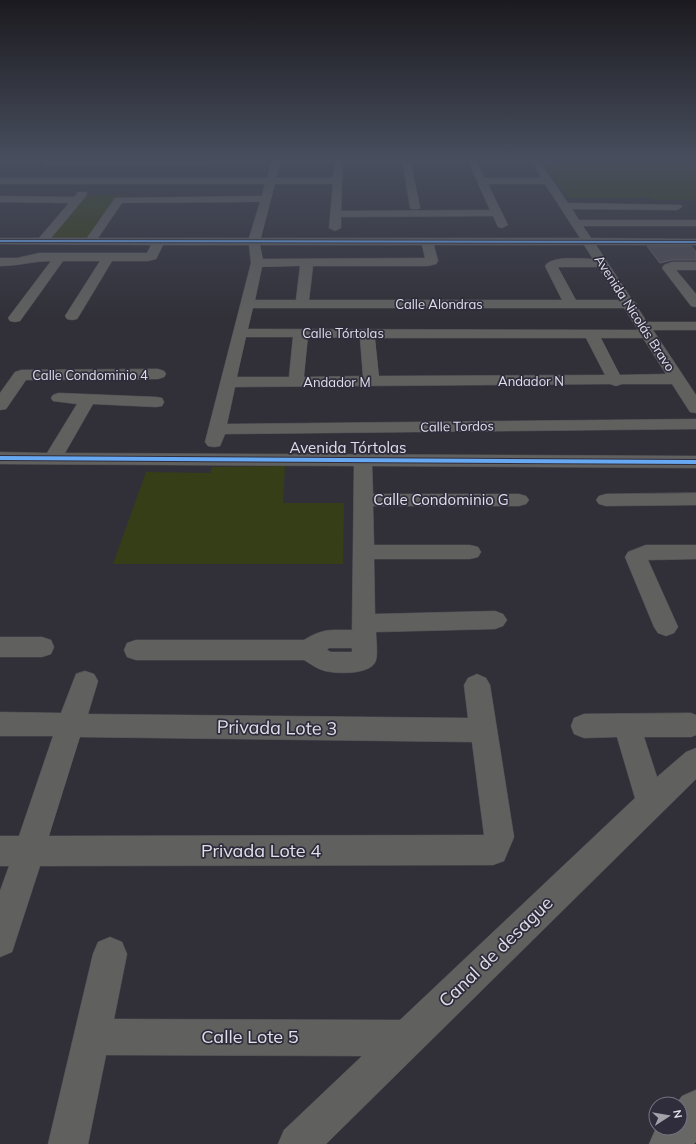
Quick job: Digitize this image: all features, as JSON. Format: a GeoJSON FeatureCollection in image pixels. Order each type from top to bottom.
{"type":"FeatureCollection","features":[{"type":"Feature","properties":{"kind":"highway"},"geometry":{"type":"LineString","coordinates":[[669,1144],[696,1110]]}},
{"type":"Feature","properties":{"kind":"street"},"geometry":{"type":"LineString","coordinates":[[210,460],[257,263],[254,233],[259,212]]}},
{"type":"Feature","properties":{"kind":"street"},"geometry":{"type":"LineString","coordinates":[[335,241],[336,212]]}},
{"type":"Feature","properties":{"kind":"street"},"geometry":{"type":"LineString","coordinates":[[496,212],[508,241]]}},
{"type":"Feature","properties":{"kind":"street","name":"Avenida Nicolás Bravo"},"geometry":{"type":"LineString","coordinates":[[570,212],[696,408]]}},
{"type":"Feature","properties":{"kind":"street"},"geometry":{"type":"LineString","coordinates":[[50,214],[65,214]]}},
{"type":"Feature","properties":{"kind":"street"},"geometry":{"type":"LineString","coordinates":[[42,241],[65,214]]}},
{"type":"Feature","properties":{"kind":"street"},"geometry":{"type":"LineString","coordinates":[[90,241],[110,214],[125,214]]}},
{"type":"Feature","properties":{"kind":"street"},"geometry":{"type":"LineString","coordinates":[[576,223],[696,223]]}},
{"type":"Feature","properties":{"kind":"street"},"geometry":{"type":"LineString","coordinates":[[22,230],[52,230]]}},
{"type":"Feature","properties":{"kind":"street"},"geometry":{"type":"LineString","coordinates":[[98,230],[114,230]]}},
{"type":"Feature","properties":{"kind":"street"},"geometry":{"type":"LineString","coordinates":[[0,241],[159,242],[254,233],[335,241],[696,242]]}},
{"type":"Feature","properties":{"kind":"street"},"geometry":{"type":"LineString","coordinates":[[257,263],[428,262],[432,261],[427,241]]}},
{"type":"Feature","properties":{"kind":"street"},"geometry":{"type":"LineString","coordinates":[[2,265],[39,257],[148,257],[152,256],[159,242]]}},
{"type":"Feature","properties":{"kind":"street"},"geometry":{"type":"LineString","coordinates":[[15,318],[60,257]]}},
{"type":"Feature","properties":{"kind":"street"},"geometry":{"type":"LineString","coordinates":[[72,316],[108,257]]}},
{"type":"Feature","properties":{"kind":"street"},"geometry":{"type":"LineString","coordinates":[[302,304],[306,263]]}},
{"type":"Feature","properties":{"kind":"street"},"geometry":{"type":"LineString","coordinates":[[571,304],[551,266],[554,263],[603,263]]}},
{"type":"Feature","properties":{"kind":"street"},"geometry":{"type":"LineString","coordinates":[[693,297],[668,268],[672,266],[696,266]]}},
{"type":"Feature","properties":{"kind":"street","name":"Calle Alondras"},"geometry":{"type":"LineString","coordinates":[[248,304],[630,304]]}},
{"type":"Feature","properties":{"kind":"street"},"geometry":{"type":"LineString","coordinates":[[439,304],[444,333]]}},
{"type":"Feature","properties":{"kind":"street","name":"Calle Alondras"},"geometry":{"type":"LineString","coordinates":[[444,333],[591,334],[696,326]]}},
{"type":"Feature","properties":{"kind":"street","name":"Calle Tórtolas"},"geometry":{"type":"LineString","coordinates":[[241,333],[444,333]]}},
{"type":"Feature","properties":{"kind":"street"},"geometry":{"type":"LineString","coordinates":[[296,382],[301,333]]}},
{"type":"Feature","properties":{"kind":"street"},"geometry":{"type":"LineString","coordinates":[[367,333],[371,382]]}},
{"type":"Feature","properties":{"kind":"street"},"geometry":{"type":"LineString","coordinates":[[591,334],[616,381],[678,379]]}},
{"type":"Feature","properties":{"kind":"street","name":"Calle Condominio 4"},"geometry":{"type":"LineString","coordinates":[[0,405],[21,375],[158,374]]}},
{"type":"Feature","properties":{"kind":"street","name":"Andador M"},"geometry":{"type":"LineString","coordinates":[[229,382],[446,381]]}},
{"type":"Feature","properties":{"kind":"street","name":"Andador N"},"geometry":{"type":"LineString","coordinates":[[446,381],[616,381]]}},
{"type":"Feature","properties":{"kind":"street"},"geometry":{"type":"LineString","coordinates":[[59,398],[156,402]]}},
{"type":"Feature","properties":{"kind":"street"},"geometry":{"type":"LineString","coordinates":[[54,458],[87,400]]}},
{"type":"Feature","properties":{"kind":"street","name":"Calle Tordos"},"geometry":{"type":"LineString","coordinates":[[218,429],[696,424]]}},
{"type":"Feature","properties":{"kind":"street","name":"Avenida Tórtolas"},"geometry":{"type":"LineString","coordinates":[[0,458],[696,462]]}},
{"type":"Feature","properties":{"kind":"street"},"geometry":{"type":"LineString","coordinates":[[363,461],[362,500],[364,631]]}},
{"type":"Feature","properties":{"kind":"street"},"geometry":{"type":"LineString","coordinates":[[606,500],[696,499]]}},
{"type":"Feature","properties":{"kind":"street","name":"Calle Condominio G"},"geometry":{"type":"LineString","coordinates":[[362,500],[519,500]]}},
{"type":"Feature","properties":{"kind":"street"},"geometry":{"type":"LineString","coordinates":[[363,552],[470,552]]}},
{"type":"Feature","properties":{"kind":"street"},"geometry":{"type":"LineString","coordinates":[[666,628],[636,557],[646,552],[696,552]]}},
{"type":"Feature","properties":{"kind":"street"},"geometry":{"type":"LineString","coordinates":[[136,650],[308,650],[324,639],[364,631],[495,620]]}},
{"type":"Feature","properties":{"kind":"street"},"geometry":{"type":"LineString","coordinates":[[0,647],[42,647]]}},
{"type":"Feature","properties":{"kind":"street"},"geometry":{"type":"LineString","coordinates":[[0,940],[14,852],[70,726],[85,681]]}},
{"type":"Feature","properties":{"kind":"street"},"geometry":{"type":"LineString","coordinates":[[477,685],[484,730]]}},
{"type":"Feature","properties":{"kind":"street","name":"Privada Lote 3"},"geometry":{"type":"LineString","coordinates":[[0,724],[484,730]]}},
{"type":"Feature","properties":{"kind":"street"},"geometry":{"type":"LineString","coordinates":[[584,726],[691,725]]}},
{"type":"Feature","properties":{"kind":"street"},"geometry":{"type":"LineString","coordinates":[[627,726],[651,802]]}},
{"type":"Feature","properties":{"kind":"street","name":"Privada Lote 4"},"geometry":{"type":"LineString","coordinates":[[14,852],[493,850],[499,837],[484,730]]}},
{"type":"Feature","properties":{"kind":"street","name":"Canal de desague"},"geometry":{"type":"LineString","coordinates":[[298,1144],[651,802],[696,761]]}},
{"type":"Feature","properties":{"kind":"street"},"geometry":{"type":"LineString","coordinates":[[68,1144],[110,954]]}},
{"type":"Feature","properties":{"kind":"street","name":"Calle Lote 5"},"geometry":{"type":"LineString","coordinates":[[92,1037],[408,1038]]}},
{"type":"Feature","properties":{"kind":"green space"},"geometry":{"type":"Polygon","coordinates":[[[71,212],[111,212],[89,239],[50,239],[71,212]]]}},
{"type":"Feature","properties":{"kind":"green space"},"geometry":{"type":"Polygon","coordinates":[[[285,466],[283,503],[344,503],[343,564],[113,564],[146,472],[210,473],[212,467],[285,466]]]}},
{"type":"Feature","properties":{"kind":"building"},"geometry":{"type":"Polygon","coordinates":[[[647,246],[691,246],[696,252],[696,260],[672,260],[660,263],[647,246]]]}},
{"type":"Feature","properties":{"kind":"cycle path"},"geometry":{"type":"LineString","coordinates":[[0,241],[696,242]]}},
{"type":"Feature","properties":{"kind":"cycle path"},"geometry":{"type":"LineString","coordinates":[[0,458],[696,462]]}}]}
